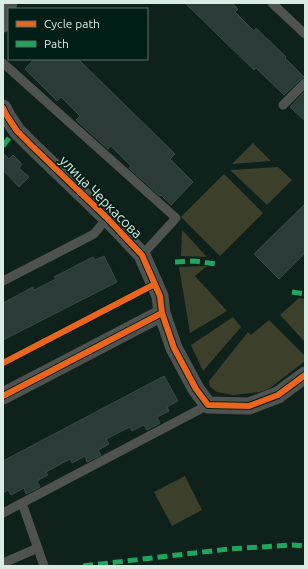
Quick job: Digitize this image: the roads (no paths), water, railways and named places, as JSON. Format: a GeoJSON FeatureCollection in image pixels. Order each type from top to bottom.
{"type":"FeatureCollection","features":[{"type":"Feature","properties":{"kind":"street"},"geometry":{"type":"LineString","coordinates":[[3,24],[9,3]]}},
{"type":"Feature","properties":{"kind":"street","name":"улица Черкасова"},"geometry":{"type":"LineString","coordinates":[[3,108],[18,131],[33,147],[107,218],[142,255],[160,296],[162,313],[174,348],[196,389],[208,405]]}},
{"type":"Feature","properties":{"kind":"street"},"geometry":{"type":"LineString","coordinates":[[3,396],[162,313]]}},
{"type":"Feature","properties":{"kind":"street"},"geometry":{"type":"LineString","coordinates":[[208,405],[249,406],[278,395],[305,375]]}},
{"type":"Feature","properties":{"kind":"lane"},"geometry":{"type":"LineString","coordinates":[[272,3],[305,34]]}},
{"type":"Feature","properties":{"kind":"lane"},"geometry":{"type":"LineString","coordinates":[[3,63],[176,218],[142,255]]}},
{"type":"Feature","properties":{"kind":"lane"},"geometry":{"type":"LineString","coordinates":[[283,105],[305,83]]}},
{"type":"Feature","properties":{"kind":"lane"},"geometry":{"type":"LineString","coordinates":[[3,281],[94,234],[107,218]]}},
{"type":"Feature","properties":{"kind":"lane"},"geometry":{"type":"LineString","coordinates":[[3,513],[208,405]]}},
{"type":"Feature","properties":{"kind":"lane"},"geometry":{"type":"LineString","coordinates":[[22,503],[44,566]]}},
{"type":"Feature","properties":{"kind":"lane"},"geometry":{"type":"LineString","coordinates":[[3,563],[38,548]]}}]}
